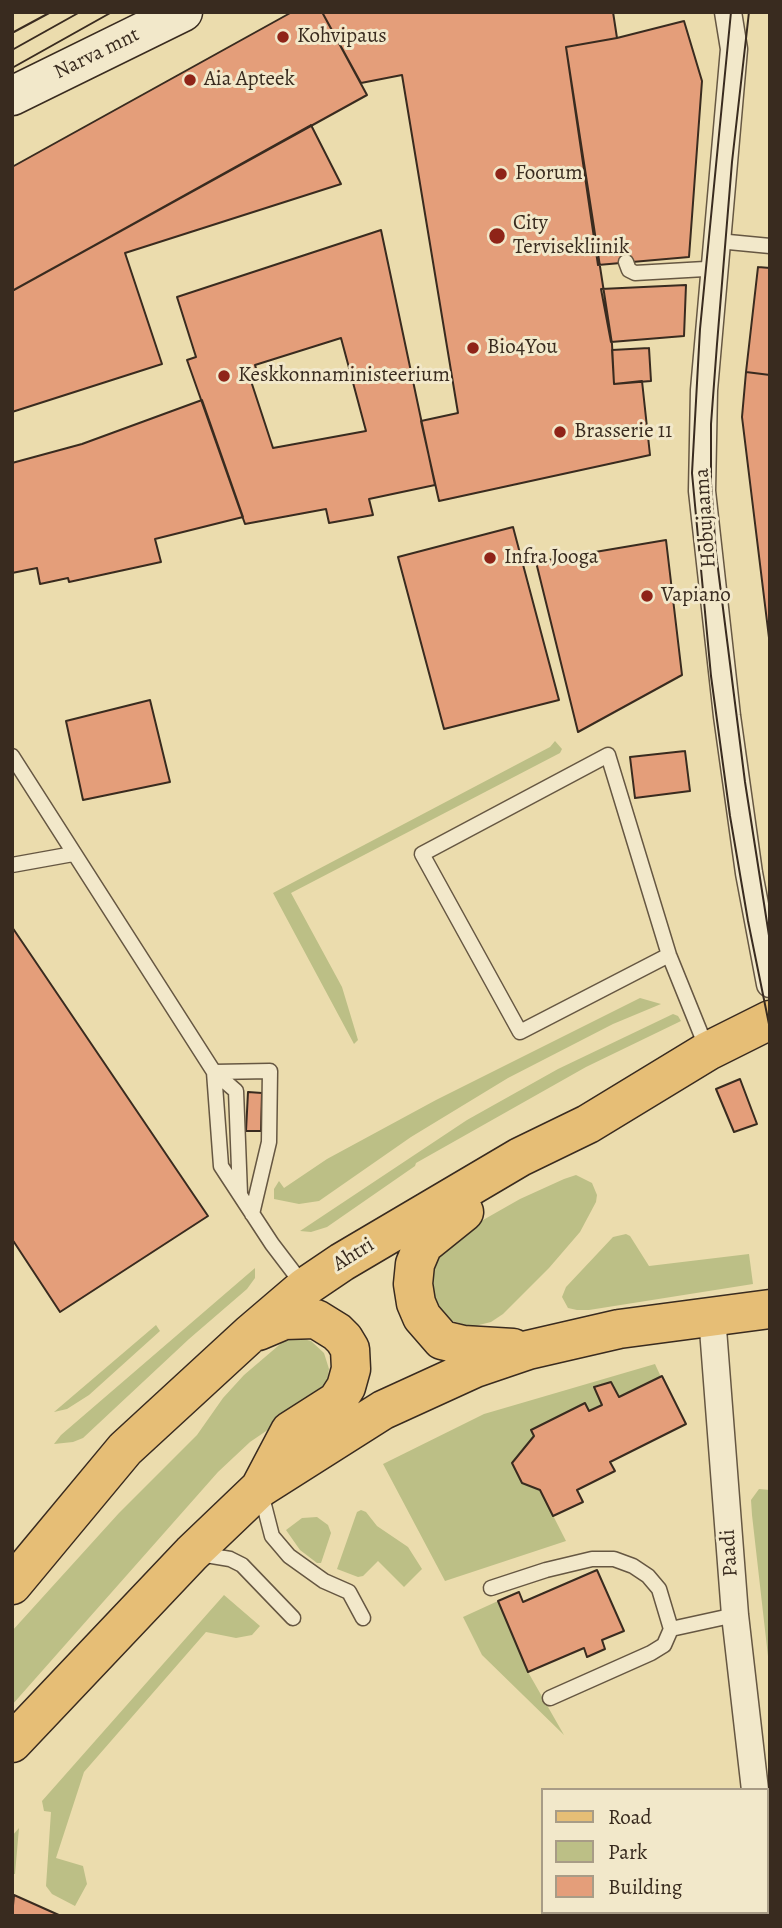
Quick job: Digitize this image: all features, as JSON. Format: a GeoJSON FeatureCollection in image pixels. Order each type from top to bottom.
{"type":"FeatureCollection","features":[{"type":"Feature","properties":{"kind":"main road","name":"Narva mnt"},"geometry":{"type":"LineString","coordinates":[[12,96],[183,12]]}},
{"type":"Feature","properties":{"kind":"main road","name":"Ahtri"},"geometry":{"type":"LineString","coordinates":[[12,1585],[125,1449],[305,1287],[342,1262],[520,1157],[589,1124],[708,1051],[770,1020]]}},
{"type":"Feature","properties":{"kind":"main road"},"geometry":{"type":"LineString","coordinates":[[528,1350],[463,1345],[442,1340],[426,1323],[416,1303],[413,1284],[415,1264],[423,1245],[437,1232],[589,1124]]}},
{"type":"Feature","properties":{"kind":"main road"},"geometry":{"type":"LineString","coordinates":[[12,1743],[192,1553],[260,1488],[383,1410],[475,1368],[528,1350],[620,1329],[770,1309]]}},
{"type":"Feature","properties":{"kind":"main road"},"geometry":{"type":"LineString","coordinates":[[250,1334],[284,1321],[316,1319],[344,1339],[350,1349],[352,1369],[346,1387],[337,1401],[290,1431],[260,1488]]}},
{"type":"Feature","properties":{"kind":"main road"},"geometry":{"type":"LineString","coordinates":[[12,1560],[57,1531]]}},
{"type":"Feature","properties":{"kind":"street","name":"Hobujaama"},"geometry":{"type":"LineString","coordinates":[[728,12],[734,49],[704,390],[704,522],[749,873],[770,984]]}},
{"type":"Feature","properties":{"kind":"street","name":"Hobujaama"},"geometry":{"type":"LineString","coordinates":[[734,49],[749,12]]}},
{"type":"Feature","properties":{"kind":"street","name":"Paadi"},"geometry":{"type":"LineString","coordinates":[[712,1316],[735,1615],[755,1788]]}},
{"type":"Feature","properties":{"kind":"lane"},"geometry":{"type":"LineString","coordinates":[[626,262],[629,270],[635,273],[705,269],[717,251],[770,246]]}},
{"type":"Feature","properties":{"kind":"lane"},"geometry":{"type":"LineString","coordinates":[[12,755],[214,1072],[236,1091],[240,1196]]}},
{"type":"Feature","properties":{"kind":"lane"},"geometry":{"type":"LineString","coordinates":[[669,955],[520,1032],[422,854],[608,755],[669,955],[708,1051]]}},
{"type":"Feature","properties":{"kind":"lane"},"geometry":{"type":"LineString","coordinates":[[12,865],[73,854]]}},
{"type":"Feature","properties":{"kind":"lane"},"geometry":{"type":"LineString","coordinates":[[214,1072],[270,1071],[270,1142],[252,1214]]}},
{"type":"Feature","properties":{"kind":"lane"},"geometry":{"type":"LineString","coordinates":[[214,1072],[221,1166],[305,1287]]}},
{"type":"Feature","properties":{"kind":"lane"},"geometry":{"type":"LineString","coordinates":[[260,1488],[272,1536],[305,1570],[349,1592],[363,1618]]}},
{"type":"Feature","properties":{"kind":"lane"},"geometry":{"type":"LineString","coordinates":[[192,1553],[230,1559],[242,1565],[293,1618]]}},
{"type":"Feature","properties":{"kind":"lane"},"geometry":{"type":"LineString","coordinates":[[491,1588],[546,1570],[592,1559],[614,1559],[640,1571],[659,1588],[671,1629],[664,1645],[550,1698]]}},
{"type":"Feature","properties":{"kind":"lane"},"geometry":{"type":"LineString","coordinates":[[671,1629],[735,1615]]}},
{"type":"Feature","properties":{"kind":"green space"},"geometry":{"type":"Polygon","coordinates":[[[555,741],[562,749],[560,753],[291,893],[342,987],[358,1040],[354,1044],[273,893],[550,747],[555,741]]]}},
{"type":"Feature","properties":{"kind":"green space"},"geometry":{"type":"Polygon","coordinates":[[[640,998],[661,1004],[613,1024],[508,1078],[411,1137],[319,1201],[299,1204],[274,1199],[274,1189],[279,1181],[284,1188],[327,1159],[436,1100],[640,998]]]}},
{"type":"Feature","properties":{"kind":"green space"},"geometry":{"type":"Polygon","coordinates":[[[673,1014],[681,1021],[586,1067],[416,1163],[327,1227],[311,1232],[300,1231],[467,1120],[558,1069],[673,1014]]]}},
{"type":"Feature","properties":{"kind":"green space"},"geometry":{"type":"Polygon","coordinates":[[[576,1175],[592,1183],[597,1195],[596,1202],[580,1232],[549,1268],[503,1314],[491,1322],[471,1327],[450,1320],[430,1297],[433,1256],[476,1224],[520,1199],[576,1175]]]}},
{"type":"Feature","properties":{"kind":"green space"},"geometry":{"type":"Polygon","coordinates":[[[626,1234],[649,1266],[749,1254],[753,1284],[589,1310],[568,1308],[562,1297],[566,1287],[613,1237],[626,1234]]]}},
{"type":"Feature","properties":{"kind":"green space"},"geometry":{"type":"Polygon","coordinates":[[[255,1268],[255,1278],[247,1289],[83,1438],[54,1444],[61,1435],[255,1268]]]}},
{"type":"Feature","properties":{"kind":"green space"},"geometry":{"type":"Polygon","coordinates":[[[156,1325],[160,1331],[89,1395],[67,1409],[54,1412],[156,1325]]]}},
{"type":"Feature","properties":{"kind":"green space"},"geometry":{"type":"Polygon","coordinates":[[[292,1336],[311,1341],[324,1353],[329,1369],[326,1385],[297,1410],[250,1442],[218,1472],[12,1705],[12,1631],[119,1513],[197,1435],[223,1398],[244,1375],[292,1336]]]}},
{"type":"Feature","properties":{"kind":"green space"},"geometry":{"type":"Polygon","coordinates":[[[655,1364],[661,1377],[619,1397],[611,1382],[594,1386],[602,1405],[589,1411],[584,1403],[531,1430],[534,1436],[512,1463],[522,1483],[540,1490],[566,1541],[445,1581],[383,1464],[484,1414],[655,1364]]]}},
{"type":"Feature","properties":{"kind":"green space"},"geometry":{"type":"Polygon","coordinates":[[[759,1489],[770,1490],[770,1674],[751,1500],[759,1489]]]}},
{"type":"Feature","properties":{"kind":"green space"},"geometry":{"type":"Polygon","coordinates":[[[357,1512],[366,1512],[377,1526],[408,1547],[422,1569],[404,1587],[378,1561],[363,1576],[358,1577],[337,1569],[357,1512]]]}},
{"type":"Feature","properties":{"kind":"green space"},"geometry":{"type":"Polygon","coordinates":[[[317,1517],[328,1525],[331,1533],[321,1563],[317,1563],[300,1550],[286,1530],[302,1518],[317,1517]]]}},
{"type":"Feature","properties":{"kind":"green space"},"geometry":{"type":"Polygon","coordinates":[[[224,1595],[260,1626],[252,1635],[236,1638],[206,1632],[84,1772],[56,1858],[83,1866],[87,1884],[75,1906],[52,1894],[46,1886],[51,1812],[44,1811],[42,1801],[224,1595]]]}},
{"type":"Feature","properties":{"kind":"green space"},"geometry":{"type":"Polygon","coordinates":[[[498,1601],[528,1672],[564,1735],[482,1655],[463,1617],[498,1601]]]}},
{"type":"Feature","properties":{"kind":"green space"},"geometry":{"type":"Polygon","coordinates":[[[19,1828],[15,1874],[12,1874],[12,1836],[19,1828]]]}},
{"type":"Feature","properties":{"kind":"building"},"geometry":{"type":"Polygon","coordinates":[[[292,12],[322,12],[367,95],[12,291],[12,167],[292,12]]]}},
{"type":"Feature","properties":{"kind":"building","name":"Foorum"},"geometry":{"type":"Polygon","coordinates":[[[322,12],[613,12],[617,38],[566,47],[612,344],[614,384],[642,381],[650,455],[439,501],[421,421],[458,413],[402,75],[361,83],[322,12]]]}},
{"type":"Feature","properties":{"kind":"building"},"geometry":{"type":"Polygon","coordinates":[[[684,21],[702,81],[689,257],[598,265],[566,47],[617,38],[684,21]]]}},
{"type":"Feature","properties":{"kind":"building"},"geometry":{"type":"Polygon","coordinates":[[[311,125],[341,184],[125,253],[162,364],[12,412],[12,291],[311,125]]]}},
{"type":"Feature","properties":{"kind":"building","name":"Keskkonnaministeerium"},"geometry":{"type":"Polygon","coordinates":[[[381,230],[435,485],[369,499],[373,515],[329,523],[326,509],[245,524],[187,360],[196,357],[177,297],[381,230]],[[341,338],[255,365],[258,375],[250,378],[273,448],[366,431],[341,338]]]}},
{"type":"Feature","properties":{"kind":"building"},"geometry":{"type":"Polygon","coordinates":[[[758,267],[770,268],[770,375],[746,372],[758,267]]]}},
{"type":"Feature","properties":{"kind":"building"},"geometry":{"type":"Polygon","coordinates":[[[686,285],[684,336],[611,342],[601,289],[686,285]]]}},
{"type":"Feature","properties":{"kind":"building"},"geometry":{"type":"Polygon","coordinates":[[[649,348],[651,381],[614,384],[612,350],[649,348]]]}},
{"type":"Feature","properties":{"kind":"building"},"geometry":{"type":"Polygon","coordinates":[[[746,372],[770,375],[770,646],[742,417],[746,372]]]}},
{"type":"Feature","properties":{"kind":"building"},"geometry":{"type":"Polygon","coordinates":[[[202,400],[243,517],[155,539],[161,562],[69,582],[68,578],[40,584],[37,568],[12,573],[12,463],[82,444],[202,400]]]}},
{"type":"Feature","properties":{"kind":"building"},"geometry":{"type":"Polygon","coordinates":[[[513,527],[559,700],[444,729],[398,557],[513,527]]]}},
{"type":"Feature","properties":{"kind":"building"},"geometry":{"type":"Polygon","coordinates":[[[666,540],[682,675],[578,732],[536,562],[666,540]]]}},
{"type":"Feature","properties":{"kind":"building"},"geometry":{"type":"Polygon","coordinates":[[[150,700],[170,782],[83,800],[66,721],[150,700]]]}},
{"type":"Feature","properties":{"kind":"building"},"geometry":{"type":"Polygon","coordinates":[[[685,751],[690,791],[635,798],[630,757],[685,751]]]}},
{"type":"Feature","properties":{"kind":"building"},"geometry":{"type":"Polygon","coordinates":[[[12,927],[208,1216],[60,1312],[12,1239],[12,927]]]}},
{"type":"Feature","properties":{"kind":"building"},"geometry":{"type":"Polygon","coordinates":[[[740,1079],[757,1124],[734,1132],[716,1089],[740,1079]]]}},
{"type":"Feature","properties":{"kind":"building"},"geometry":{"type":"Polygon","coordinates":[[[248,1092],[262,1093],[261,1131],[246,1131],[248,1092]]]}},
{"type":"Feature","properties":{"kind":"building"},"geometry":{"type":"Polygon","coordinates":[[[662,1376],[686,1424],[610,1462],[615,1471],[577,1490],[583,1502],[553,1516],[540,1490],[522,1483],[512,1463],[534,1436],[531,1430],[585,1403],[589,1411],[602,1405],[594,1387],[611,1382],[619,1397],[662,1376]]]}},
{"type":"Feature","properties":{"kind":"building"},"geometry":{"type":"Polygon","coordinates":[[[597,1570],[624,1631],[602,1640],[605,1649],[587,1657],[584,1648],[528,1672],[498,1601],[519,1592],[523,1602],[597,1570]]]}},
{"type":"Feature","properties":{"kind":"building"},"geometry":{"type":"Polygon","coordinates":[[[14,1895],[61,1916],[12,1916],[14,1895]]]}},
{"type":"Feature","properties":{"kind":"tram line"},"geometry":{"type":"LineString","coordinates":[[12,33],[51,12]]}},
{"type":"Feature","properties":{"kind":"tram line"},"geometry":{"type":"LineString","coordinates":[[12,50],[80,12]]}},
{"type":"Feature","properties":{"kind":"tram line"},"geometry":{"type":"LineString","coordinates":[[12,68],[112,12]]}},
{"type":"Feature","properties":{"kind":"tram line"},"geometry":{"type":"LineString","coordinates":[[731,12],[700,329],[692,473],[711,676],[730,816],[770,1029]]}},
{"type":"Feature","properties":{"kind":"tram line"},"geometry":{"type":"LineString","coordinates":[[749,12],[732,162],[717,344],[711,424],[711,483],[716,553],[745,782],[770,942]]}},
{"type":"Feature","properties":{"kind":"place","name":"Kohvipaus"},"geometry":{"type":"Point","coordinates":[283,37]}},
{"type":"Feature","properties":{"kind":"place","name":"Aia Apteek"},"geometry":{"type":"Point","coordinates":[190,80]}},
{"type":"Feature","properties":{"kind":"place","name":"Foorum"},"geometry":{"type":"Point","coordinates":[501,174]}},
{"type":"Feature","properties":{"kind":"place","name":"City Tervisekliinik"},"geometry":{"type":"Point","coordinates":[497,236]}},
{"type":"Feature","properties":{"kind":"place","name":"Bio4You"},"geometry":{"type":"Point","coordinates":[473,348]}},
{"type":"Feature","properties":{"kind":"place","name":"Keskkonnaministeerium"},"geometry":{"type":"Point","coordinates":[224,376]}},
{"type":"Feature","properties":{"kind":"place","name":"Brasserie 11"},"geometry":{"type":"Point","coordinates":[560,432]}},
{"type":"Feature","properties":{"kind":"place","name":"Infra Jooga"},"geometry":{"type":"Point","coordinates":[490,558]}},
{"type":"Feature","properties":{"kind":"place","name":"Vapiano"},"geometry":{"type":"Point","coordinates":[647,596]}}]}
